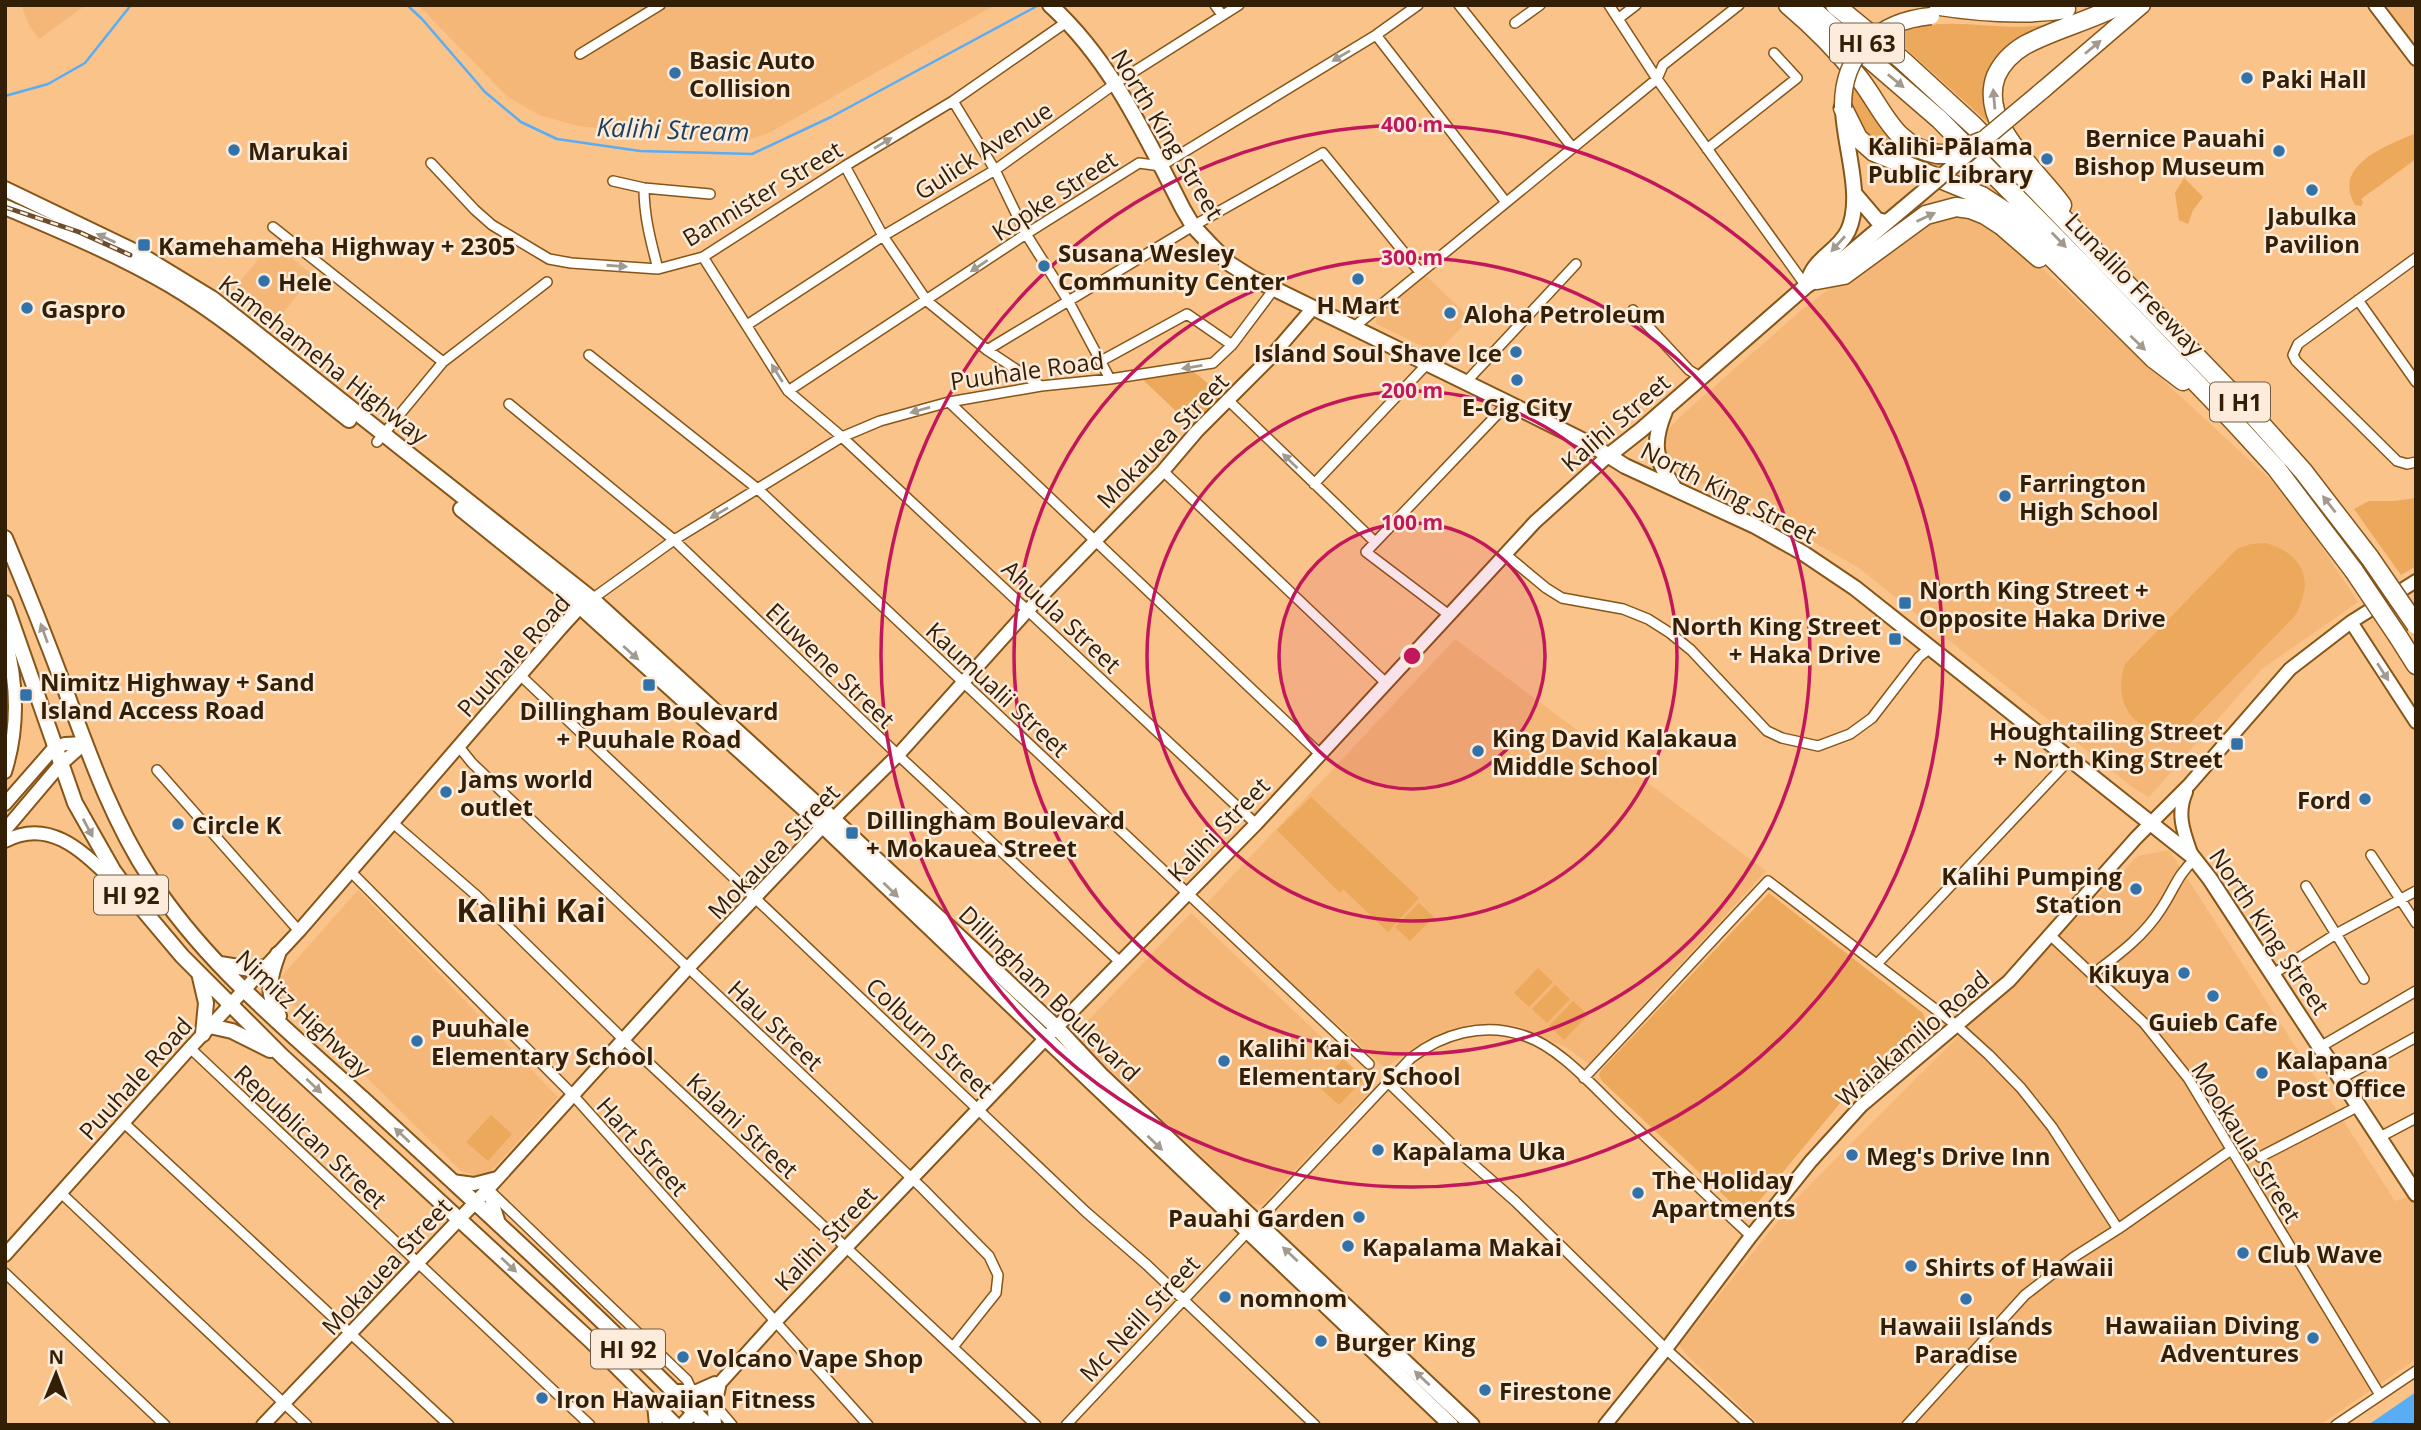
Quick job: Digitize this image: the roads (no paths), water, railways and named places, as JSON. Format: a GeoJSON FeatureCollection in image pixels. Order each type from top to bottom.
{"type":"FeatureCollection","features":[{"type":"Feature","properties":{"kind":"highway"},"geometry":{"type":"LineString","coordinates":[[1788,5],[1822,35],[1903,139],[1924,152],[1937,154],[1950,154],[1982,141]]}},
{"type":"Feature","properties":{"kind":"highway","name":"Lunalilo Freeway"},"geometry":{"type":"LineString","coordinates":[[1807,5],[1917,98],[1964,142],[2232,420],[2291,487],[2354,571],[2416,665]]}},
{"type":"Feature","properties":{"kind":"highway","name":"Lunalilo Freeway"},"geometry":{"type":"LineString","coordinates":[[1835,5],[1902,60],[1974,126],[2253,415],[2303,471],[2370,558],[2416,625]]}},
{"type":"Feature","properties":{"kind":"highway"},"geometry":{"type":"LineString","coordinates":[[2098,256],[2045,181],[2019,154],[1999,120],[1993,94],[1998,71],[2013,53],[2033,41],[2120,5]]}},
{"type":"Feature","properties":{"kind":"highway","name":"HI 63"},"geometry":{"type":"LineString","coordinates":[[1982,141],[2142,5]]}},
{"type":"Feature","properties":{"kind":"highway"},"geometry":{"type":"LineString","coordinates":[[1932,11],[2043,13],[2072,7]]}},
{"type":"Feature","properties":{"kind":"highway","name":"HI 63"},"geometry":{"type":"LineString","coordinates":[[1843,108],[1846,75],[1868,41],[1876,34],[1903,21],[1932,11]]}},
{"type":"Feature","properties":{"kind":"highway"},"geometry":{"type":"LineString","coordinates":[[1843,108],[1858,138],[1874,152],[1982,196],[2005,211],[2154,359],[2232,420]]}},
{"type":"Feature","properties":{"kind":"highway"},"geometry":{"type":"LineString","coordinates":[[1811,283],[1844,275],[1926,215],[1962,207],[1985,215],[2002,226],[2117,323]]}},
{"type":"Feature","properties":{"kind":"main road"},"geometry":{"type":"LineString","coordinates":[[2375,5],[2416,59]]}},
{"type":"Feature","properties":{"kind":"main road","name":"North King Street"},"geometry":{"type":"LineString","coordinates":[[1059,13],[1116,83],[1194,226],[1230,264],[1274,289],[1508,402],[1608,456],[1755,526],[1803,553],[1855,588],[2193,857],[2415,1190]]}},
{"type":"Feature","properties":{"kind":"main road","name":"HI 63"},"geometry":{"type":"LineString","coordinates":[[1811,283],[1813,268],[1837,247],[1847,234],[1853,219],[1853,191],[1843,132],[1843,108]]}},
{"type":"Feature","properties":{"kind":"main road","name":"HI 63"},"geometry":{"type":"LineString","coordinates":[[1811,283],[1982,141]]}},
{"type":"Feature","properties":{"kind":"main road","name":"Kamehameha Highway"},"geometry":{"type":"LineString","coordinates":[[5,189],[136,252],[213,299],[380,439],[586,603]]}},
{"type":"Feature","properties":{"kind":"main road"},"geometry":{"type":"LineString","coordinates":[[1853,191],[1877,220],[1887,222]]}},
{"type":"Feature","properties":{"kind":"main road","name":"Kamehameha Highway"},"geometry":{"type":"LineString","coordinates":[[5,207],[132,264],[192,299],[380,439]]}},
{"type":"Feature","properties":{"kind":"main road","name":"Kalihi Street"},"geometry":{"type":"LineString","coordinates":[[682,1425],[774,1323],[1119,961],[1256,824],[1535,522],[1608,456],[1811,283]]}},
{"type":"Feature","properties":{"kind":"main road","name":"Mokauea Street"},"geometry":{"type":"LineString","coordinates":[[263,1425],[488,1189],[688,968],[828,823],[898,755],[1028,610],[1163,471],[1227,399],[1269,359],[1313,308]]}},
{"type":"Feature","properties":{"kind":"main road"},"geometry":{"type":"LineString","coordinates":[[1666,408],[1657,434],[1656,453],[1663,471],[1676,490]]}},
{"type":"Feature","properties":{"kind":"main road","name":"Nimitz Highway"},"geometry":{"type":"LineString","coordinates":[[5,538],[118,824],[147,875],[181,921],[244,990],[475,1202],[707,1425]]}},
{"type":"Feature","properties":{"kind":"main road","name":"Waiakamilo Road"},"geometry":{"type":"LineString","coordinates":[[1605,1425],[1811,1161],[1861,1106],[2009,981],[2049,934],[2189,785],[2290,669],[2351,622],[2416,581]]}},
{"type":"Feature","properties":{"kind":"main road","name":"Nimitz Highway"},"geometry":{"type":"LineString","coordinates":[[5,603],[75,803],[92,836],[134,899],[198,972],[282,1056],[590,1340],[675,1425]]}},
{"type":"Feature","properties":{"kind":"main road","name":"Puuhale Road"},"geometry":{"type":"LineString","coordinates":[[5,1255],[206,1030],[267,967],[460,748],[520,675],[586,603]]}},
{"type":"Feature","properties":{"kind":"main road","name":"Dillingham Boulevard"},"geometry":{"type":"LineString","coordinates":[[586,603],[828,823],[1051,1033],[1451,1425]]}},
{"type":"Feature","properties":{"kind":"main road"},"geometry":{"type":"LineString","coordinates":[[2351,622],[2416,722]]}},
{"type":"Feature","properties":{"kind":"main road"},"geometry":{"type":"LineString","coordinates":[[5,636],[11,658],[15,701],[14,727],[5,772]]}},
{"type":"Feature","properties":{"kind":"main road"},"geometry":{"type":"LineString","coordinates":[[5,803],[54,748],[65,744],[85,743]]}},
{"type":"Feature","properties":{"kind":"main road"},"geometry":{"type":"LineString","coordinates":[[5,830],[60,765],[85,743]]}},
{"type":"Feature","properties":{"kind":"main road"},"geometry":{"type":"LineString","coordinates":[[2189,785],[2181,806],[2180,820],[2193,857]]}},
{"type":"Feature","properties":{"kind":"main road"},"geometry":{"type":"LineString","coordinates":[[5,841],[45,834],[62,838],[77,847],[134,899]]}},
{"type":"Feature","properties":{"kind":"main road"},"geometry":{"type":"LineString","coordinates":[[278,954],[269,988],[272,1004],[284,1027]]}},
{"type":"Feature","properties":{"kind":"main road"},"geometry":{"type":"LineString","coordinates":[[219,964],[251,969],[267,967]]}},
{"type":"Feature","properties":{"kind":"main road"},"geometry":{"type":"LineString","coordinates":[[198,972],[206,1003],[206,1030],[232,1031],[282,1056]]}},
{"type":"Feature","properties":{"kind":"main road"},"geometry":{"type":"LineString","coordinates":[[452,1181],[474,1184],[498,1178]]}},
{"type":"Feature","properties":{"kind":"main road"},"geometry":{"type":"LineString","coordinates":[[488,1189],[500,1226]]}},
{"type":"Feature","properties":{"kind":"main road","name":"Dillingham Boulevard"},"geometry":{"type":"LineString","coordinates":[[1252,1228],[1472,1425]]}},
{"type":"Feature","properties":{"kind":"main road"},"geometry":{"type":"LineString","coordinates":[[672,1391],[706,1388],[722,1380]]}},
{"type":"Feature","properties":{"kind":"main road"},"geometry":{"type":"LineString","coordinates":[[715,1425],[715,1405],[722,1380]]}},
{"type":"Feature","properties":{"kind":"main road"},"geometry":{"type":"LineString","coordinates":[[654,1405],[656,1425]]}},
{"type":"Feature","properties":{"kind":"street"},"geometry":{"type":"LineString","coordinates":[[580,54],[660,5]]}},
{"type":"Feature","properties":{"kind":"street"},"geometry":{"type":"LineString","coordinates":[[1215,5],[1222,15]]}},
{"type":"Feature","properties":{"kind":"street","name":"Gulick Avenue"},"geometry":{"type":"LineString","coordinates":[[747,325],[883,236],[995,170],[1116,83],[1239,5]]}},
{"type":"Feature","properties":{"kind":"street","name":"Kopke Street"},"geometry":{"type":"LineString","coordinates":[[788,391],[1139,163],[1161,166],[1376,35],[1418,5]]}},
{"type":"Feature","properties":{"kind":"street"},"geometry":{"type":"LineString","coordinates":[[1459,5],[1572,147]]}},
{"type":"Feature","properties":{"kind":"street"},"geometry":{"type":"LineString","coordinates":[[1515,23],[1540,5]]}},
{"type":"Feature","properties":{"kind":"street"},"geometry":{"type":"LineString","coordinates":[[1609,5],[1707,149],[1811,283]]}},
{"type":"Feature","properties":{"kind":"street"},"geometry":{"type":"LineString","coordinates":[[1618,19],[1636,5]]}},
{"type":"Feature","properties":{"kind":"street"},"geometry":{"type":"LineString","coordinates":[[1354,327],[1419,271],[1657,79],[1663,65],[1739,5]]}},
{"type":"Feature","properties":{"kind":"street","name":"Bannister Street"},"geometry":{"type":"LineString","coordinates":[[431,163],[492,225],[549,258],[571,263],[658,269],[703,257],[953,101],[1059,13]]}},
{"type":"Feature","properties":{"kind":"street"},"geometry":{"type":"LineString","coordinates":[[1376,35],[1505,201]]}},
{"type":"Feature","properties":{"kind":"street"},"geometry":{"type":"LineString","coordinates":[[1707,149],[1797,78],[1774,52]]}},
{"type":"Feature","properties":{"kind":"street"},"geometry":{"type":"LineString","coordinates":[[953,101],[995,170],[1026,234],[1069,302],[1111,379]]}},
{"type":"Feature","properties":{"kind":"street"},"geometry":{"type":"LineString","coordinates":[[987,350],[1194,226],[1324,153],[1419,271]]}},
{"type":"Feature","properties":{"kind":"street"},"geometry":{"type":"LineString","coordinates":[[845,166],[883,236],[928,301],[987,350],[1041,386]]}},
{"type":"Feature","properties":{"kind":"street"},"geometry":{"type":"LineString","coordinates":[[613,181],[644,188],[710,194]]}},
{"type":"Feature","properties":{"kind":"street"},"geometry":{"type":"LineString","coordinates":[[644,188],[645,218],[658,269]]}},
{"type":"Feature","properties":{"kind":"street"},"geometry":{"type":"LineString","coordinates":[[273,227],[443,362]]}},
{"type":"Feature","properties":{"kind":"street","name":"Ahuula Street"},"geometry":{"type":"LineString","coordinates":[[703,257],[788,391],[842,437],[1256,824]]}},
{"type":"Feature","properties":{"kind":"street"},"geometry":{"type":"LineString","coordinates":[[2416,258],[2298,344],[2294,351],[2294,357],[2397,461],[2407,464],[2416,462]]}},
{"type":"Feature","properties":{"kind":"street"},"geometry":{"type":"LineString","coordinates":[[1466,382],[1576,264]]}},
{"type":"Feature","properties":{"kind":"street"},"geometry":{"type":"LineString","coordinates":[[380,439],[443,362],[547,282]]}},
{"type":"Feature","properties":{"kind":"street","name":"Puuhale Road"},"geometry":{"type":"LineString","coordinates":[[586,603],[674,540],[842,437],[880,421],[949,402],[1041,386],[1111,379],[1213,363],[1232,345],[1274,289]]}},
{"type":"Feature","properties":{"kind":"street"},"geometry":{"type":"LineString","coordinates":[[2358,300],[2416,382]]}},
{"type":"Feature","properties":{"kind":"street"},"geometry":{"type":"LineString","coordinates":[[1633,310],[1689,370],[1702,378]]}},
{"type":"Feature","properties":{"kind":"street"},"geometry":{"type":"LineString","coordinates":[[1101,361],[1187,314],[1232,345]]}},
{"type":"Feature","properties":{"kind":"street","name":"Kaumualii Street"},"geometry":{"type":"LineString","coordinates":[[589,355],[759,490],[1369,1064]]}},
{"type":"Feature","properties":{"kind":"street"},"geometry":{"type":"LineString","coordinates":[[1314,484],[1428,363]]}},
{"type":"Feature","properties":{"kind":"street"},"geometry":{"type":"LineString","coordinates":[[1227,399],[1375,542]]}},
{"type":"Feature","properties":{"kind":"street"},"geometry":{"type":"LineString","coordinates":[[949,402],[1320,754]]}},
{"type":"Feature","properties":{"kind":"street"},"geometry":{"type":"LineString","coordinates":[[1449,615],[1366,552],[1508,402]]}},
{"type":"Feature","properties":{"kind":"street","name":"Eluwene Street"},"geometry":{"type":"LineString","coordinates":[[509,404],[674,540],[898,755],[1119,961]]}},
{"type":"Feature","properties":{"kind":"street"},"geometry":{"type":"LineString","coordinates":[[1163,471],[1386,683]]}},
{"type":"Feature","properties":{"kind":"street"},"geometry":{"type":"LineString","coordinates":[[1505,554],[1562,598],[1623,609],[1648,619],[1691,650],[1767,731],[1782,738],[1818,746],[1850,734],[1872,718],[1919,657],[1930,648]]}},
{"type":"Feature","properties":{"kind":"street","name":"Colburn Street"},"geometry":{"type":"LineString","coordinates":[[520,675],[1315,1425]]}},
{"type":"Feature","properties":{"kind":"street","name":"Hau Street"},"geometry":{"type":"LineString","coordinates":[[460,748],[511,801],[989,1256],[998,1275],[996,1293],[953,1347]]}},
{"type":"Feature","properties":{"kind":"street"},"geometry":{"type":"LineString","coordinates":[[1877,964],[2071,758]]}},
{"type":"Feature","properties":{"kind":"street"},"geometry":{"type":"LineString","coordinates":[[156,770],[299,931]]}},
{"type":"Feature","properties":{"kind":"street","name":"Kalani Street"},"geometry":{"type":"LineString","coordinates":[[393,823],[477,897],[622,1039],[1036,1425]]}},
{"type":"Feature","properties":{"kind":"street"},"geometry":{"type":"LineString","coordinates":[[2371,855],[2416,923]]}},
{"type":"Feature","properties":{"kind":"street"},"geometry":{"type":"LineString","coordinates":[[2093,974],[2128,947],[2161,910],[2181,871],[2193,857]]}},
{"type":"Feature","properties":{"kind":"street","name":"Hart Street"},"geometry":{"type":"LineString","coordinates":[[351,872],[572,1094],[868,1425]]}},
{"type":"Feature","properties":{"kind":"street"},"geometry":{"type":"LineString","coordinates":[[1584,1078],[1768,881],[1956,1026],[2021,1088],[2052,1127],[2118,1229]]}},
{"type":"Feature","properties":{"kind":"street"},"geometry":{"type":"LineString","coordinates":[[2306,887],[2364,979]]}},
{"type":"Feature","properties":{"kind":"street"},"geometry":{"type":"LineString","coordinates":[[2273,974],[2336,934],[2416,891]]}},
{"type":"Feature","properties":{"kind":"street","name":"Mookaula Street"},"geometry":{"type":"LineString","coordinates":[[2049,934],[2144,1023],[2188,1078],[2380,1395]]}},
{"type":"Feature","properties":{"kind":"street"},"geometry":{"type":"LineString","coordinates":[[2320,1047],[2416,991]]}},
{"type":"Feature","properties":{"kind":"street","name":"Mc Neill Street"},"geometry":{"type":"LineString","coordinates":[[1066,1425],[1411,1058],[1426,1046],[1459,1033],[1475,1030],[1507,1032],[1531,1038],[1560,1057],[1751,1236]]}},
{"type":"Feature","properties":{"kind":"street"},"geometry":{"type":"LineString","coordinates":[[2340,1079],[2416,1037]]}},
{"type":"Feature","properties":{"kind":"street","name":"Republican Street"},"geometry":{"type":"LineString","coordinates":[[190,1048],[590,1425]]}},
{"type":"Feature","properties":{"kind":"street"},"geometry":{"type":"LineString","coordinates":[[1389,1083],[1749,1425]]}},
{"type":"Feature","properties":{"kind":"street"},"geometry":{"type":"LineString","coordinates":[[2260,1157],[2359,1106]]}},
{"type":"Feature","properties":{"kind":"street"},"geometry":{"type":"LineString","coordinates":[[2380,1137],[2416,1118]]}},
{"type":"Feature","properties":{"kind":"street"},"geometry":{"type":"LineString","coordinates":[[124,1123],[449,1425]]}},
{"type":"Feature","properties":{"kind":"street"},"geometry":{"type":"LineString","coordinates":[[1907,1425],[2025,1295],[2074,1257],[2231,1150]]}},
{"type":"Feature","properties":{"kind":"street"},"geometry":{"type":"LineString","coordinates":[[488,1189],[687,1380],[692,1391]]}},
{"type":"Feature","properties":{"kind":"street"},"geometry":{"type":"LineString","coordinates":[[61,1193],[307,1425]]}},
{"type":"Feature","properties":{"kind":"street"},"geometry":{"type":"LineString","coordinates":[[5,1273],[165,1425]]}},
{"type":"Feature","properties":{"kind":"street"},"geometry":{"type":"LineString","coordinates":[[2336,1425],[2416,1371]]}},
{"type":"Feature","properties":{"kind":"street"},"geometry":{"type":"LineString","coordinates":[[715,1405],[732,1425]]}},
{"type":"Feature","properties":{"kind":"water"},"geometry":{"type":"Polygon","coordinates":[[[2416,1392],[2416,1425],[2368,1425],[2416,1392]]]}},
{"type":"Feature","properties":{"kind":"waterway","name":"Kalihi Stream"},"geometry":{"type":"LineString","coordinates":[[5,96],[48,84],[85,63],[131,5]]}},
{"type":"Feature","properties":{"kind":"waterway","name":"Kalihi Stream"},"geometry":{"type":"LineString","coordinates":[[407,5],[485,92],[521,122],[557,139],[640,151],[752,154],[831,117],[1039,5]]}},
{"type":"Feature","properties":{"kind":"railway"},"geometry":{"type":"LineString","coordinates":[[5,207],[79,232],[130,255]]}},
{"type":"Feature","properties":{"kind":"place","name":"Basic Auto Collision"},"geometry":{"type":"Point","coordinates":[675,73]}},
{"type":"Feature","properties":{"kind":"place","name":"Paki Hall"},"geometry":{"type":"Point","coordinates":[2247,78]}},
{"type":"Feature","properties":{"kind":"place","name":"Marukai"},"geometry":{"type":"Point","coordinates":[234,150]}},
{"type":"Feature","properties":{"kind":"place","name":"Bernice Pauahi Bishop Museum"},"geometry":{"type":"Point","coordinates":[2279,151]}},
{"type":"Feature","properties":{"kind":"place","name":"Kalihi-Pālama Public Library"},"geometry":{"type":"Point","coordinates":[2047,159]}},
{"type":"Feature","properties":{"kind":"place","name":"Jabulka Pavilion"},"geometry":{"type":"Point","coordinates":[2312,190]}},
{"type":"Feature","properties":{"kind":"place","name":"Kamehameha Highway + 2305"},"geometry":{"type":"Point","coordinates":[144,245]}},
{"type":"Feature","properties":{"kind":"place","name":"Susana Wesley Community Center"},"geometry":{"type":"Point","coordinates":[1044,266]}},
{"type":"Feature","properties":{"kind":"place","name":"H Mart"},"geometry":{"type":"Point","coordinates":[1358,279]}},
{"type":"Feature","properties":{"kind":"place","name":"Hele"},"geometry":{"type":"Point","coordinates":[264,281]}},
{"type":"Feature","properties":{"kind":"place","name":"Gaspro"},"geometry":{"type":"Point","coordinates":[27,308]}},
{"type":"Feature","properties":{"kind":"place","name":"Aloha Petroleum"},"geometry":{"type":"Point","coordinates":[1450,313]}},
{"type":"Feature","properties":{"kind":"place","name":"Island Soul Shave Ice"},"geometry":{"type":"Point","coordinates":[1516,352]}},
{"type":"Feature","properties":{"kind":"place","name":"E-Cig City"},"geometry":{"type":"Point","coordinates":[1517,380]}},
{"type":"Feature","properties":{"kind":"place","name":"Farrington High School"},"geometry":{"type":"Point","coordinates":[2005,496]}},
{"type":"Feature","properties":{"kind":"place","name":"North King Street + Opposite Haka Drive"},"geometry":{"type":"Point","coordinates":[1905,603]}},
{"type":"Feature","properties":{"kind":"place","name":"North King Street + Haka Drive"},"geometry":{"type":"Point","coordinates":[1895,639]}},
{"type":"Feature","properties":{"kind":"place","name":"Dillingham Boulevard + Puuhale Road"},"geometry":{"type":"Point","coordinates":[649,685]}},
{"type":"Feature","properties":{"kind":"place","name":"Nimitz Highway + Sand Island Access Road"},"geometry":{"type":"Point","coordinates":[26,695]}},
{"type":"Feature","properties":{"kind":"place","name":"Houghtailing Street + North King Street"},"geometry":{"type":"Point","coordinates":[2237,744]}},
{"type":"Feature","properties":{"kind":"place","name":"King David Kalakaua Middle School"},"geometry":{"type":"Point","coordinates":[1478,751]}},
{"type":"Feature","properties":{"kind":"place","name":"Jams world outlet"},"geometry":{"type":"Point","coordinates":[446,792]}},
{"type":"Feature","properties":{"kind":"place","name":"Ford"},"geometry":{"type":"Point","coordinates":[2365,799]}},
{"type":"Feature","properties":{"kind":"place","name":"Circle K"},"geometry":{"type":"Point","coordinates":[178,824]}},
{"type":"Feature","properties":{"kind":"place","name":"Dillingham Boulevard + Mokauea Street"},"geometry":{"type":"Point","coordinates":[852,833]}},
{"type":"Feature","properties":{"kind":"place","name":"Kalihi Pumping Station"},"geometry":{"type":"Point","coordinates":[2136,889]}},
{"type":"Feature","properties":{"kind":"place","name":"Kikuya"},"geometry":{"type":"Point","coordinates":[2184,973]}},
{"type":"Feature","properties":{"kind":"place","name":"Guieb Cafe"},"geometry":{"type":"Point","coordinates":[2213,996]}},
{"type":"Feature","properties":{"kind":"place","name":"Puuhale Elementary School"},"geometry":{"type":"Point","coordinates":[417,1041]}},
{"type":"Feature","properties":{"kind":"place","name":"Kalihi Kai Elementary School"},"geometry":{"type":"Point","coordinates":[1224,1061]}},
{"type":"Feature","properties":{"kind":"place","name":"Kalapana Post Office"},"geometry":{"type":"Point","coordinates":[2262,1073]}},
{"type":"Feature","properties":{"kind":"place","name":"Kapalama Uka"},"geometry":{"type":"Point","coordinates":[1378,1150]}},
{"type":"Feature","properties":{"kind":"place","name":"Meg's Drive Inn"},"geometry":{"type":"Point","coordinates":[1852,1155]}},
{"type":"Feature","properties":{"kind":"place","name":"The Holiday Apartments"},"geometry":{"type":"Point","coordinates":[1638,1193]}},
{"type":"Feature","properties":{"kind":"place","name":"Pauahi Garden"},"geometry":{"type":"Point","coordinates":[1359,1217]}},
{"type":"Feature","properties":{"kind":"place","name":"Kapalama Makai"},"geometry":{"type":"Point","coordinates":[1348,1246]}},
{"type":"Feature","properties":{"kind":"place","name":"Club Wave"},"geometry":{"type":"Point","coordinates":[2243,1253]}},
{"type":"Feature","properties":{"kind":"place","name":"Shirts of Hawaii"},"geometry":{"type":"Point","coordinates":[1911,1266]}},
{"type":"Feature","properties":{"kind":"place","name":"nomnom"},"geometry":{"type":"Point","coordinates":[1225,1297]}},
{"type":"Feature","properties":{"kind":"place","name":"Hawaii Islands Paradise"},"geometry":{"type":"Point","coordinates":[1966,1299]}},
{"type":"Feature","properties":{"kind":"place","name":"Hawaiian Diving Adventures"},"geometry":{"type":"Point","coordinates":[2313,1338]}},
{"type":"Feature","properties":{"kind":"place","name":"Burger King"},"geometry":{"type":"Point","coordinates":[1321,1341]}},
{"type":"Feature","properties":{"kind":"place","name":"Volcano Vape Shop"},"geometry":{"type":"Point","coordinates":[683,1357]}},
{"type":"Feature","properties":{"kind":"place","name":"Firestone"},"geometry":{"type":"Point","coordinates":[1485,1390]}},
{"type":"Feature","properties":{"kind":"place","name":"Iron Hawaiian Fitness"},"geometry":{"type":"Point","coordinates":[542,1398]}},
{"type":"Feature","properties":{"kind":"district","name":"Kalihi Kai"},"geometry":{"type":"Point","coordinates":[531,909]}}]}
